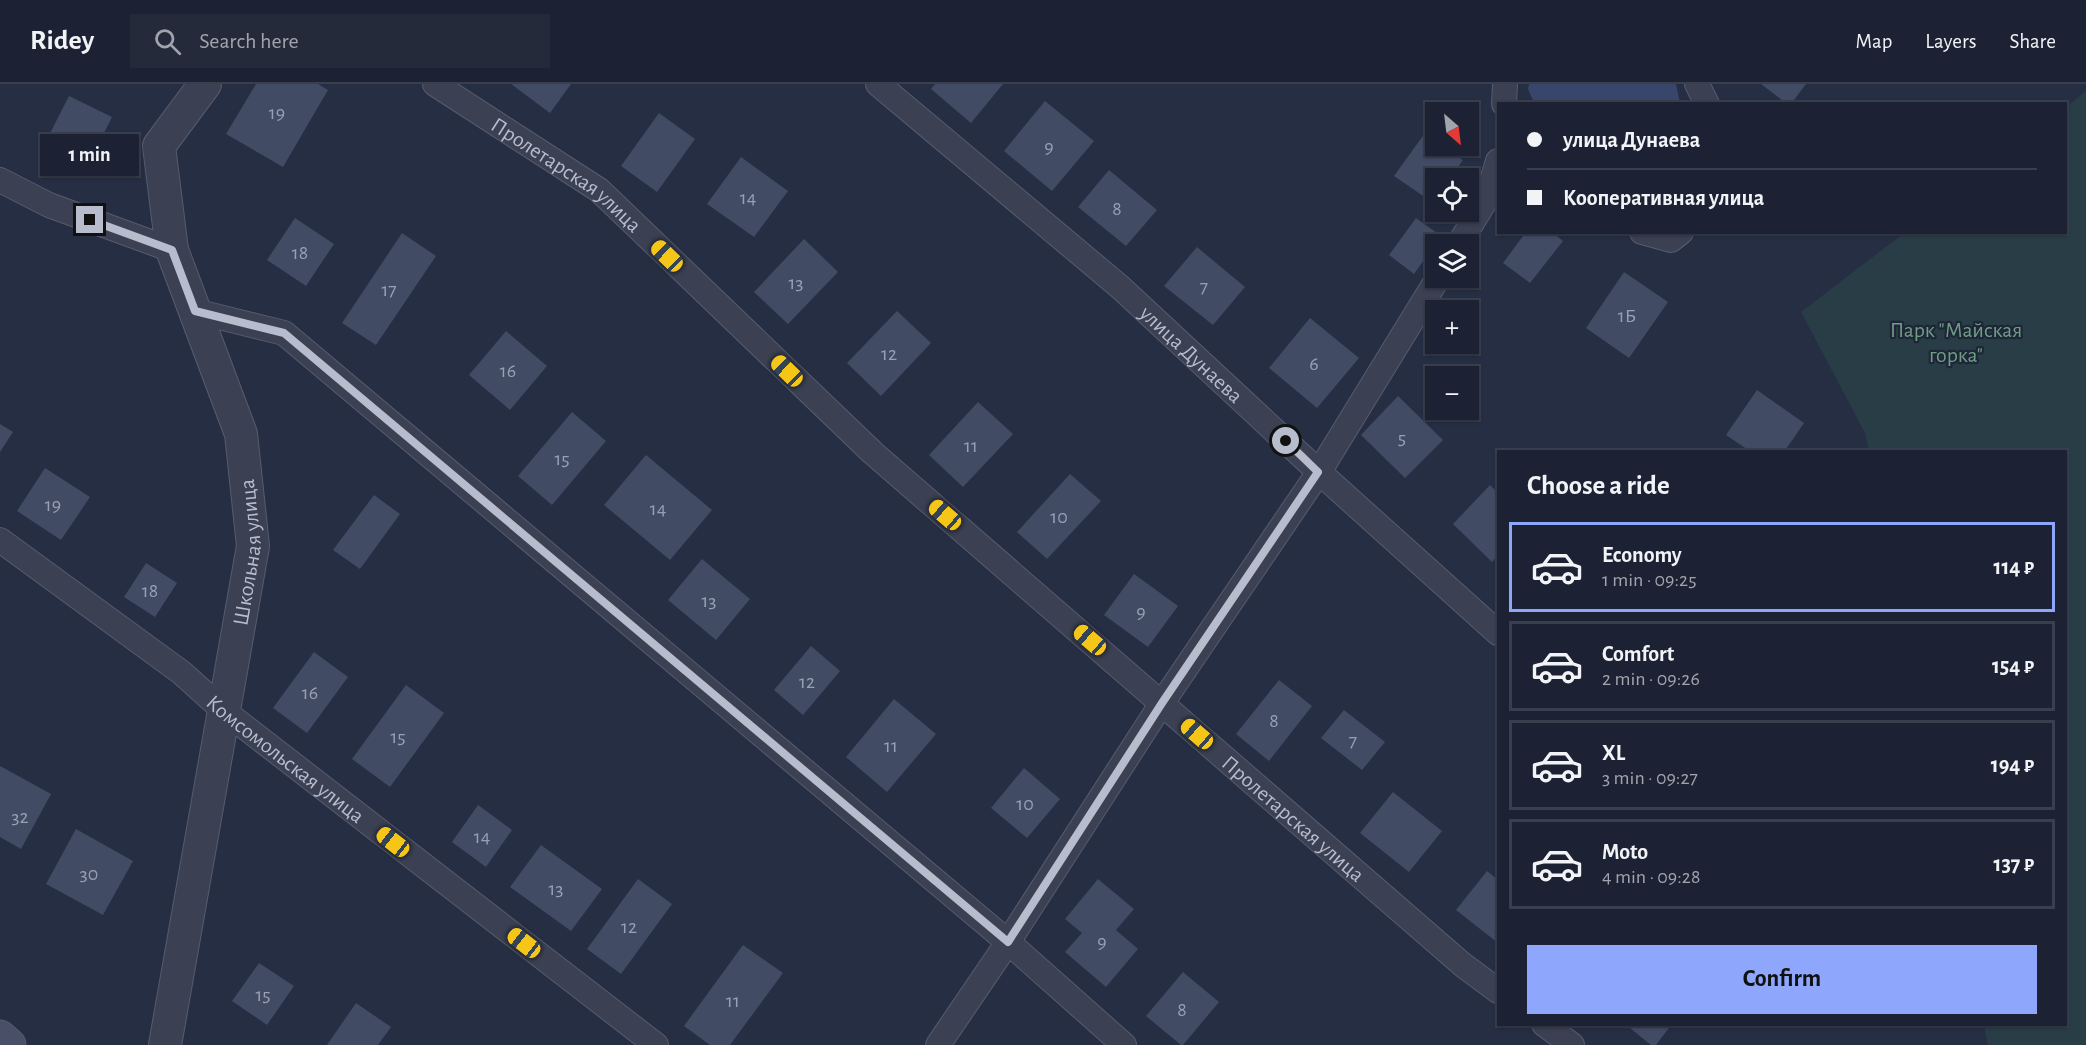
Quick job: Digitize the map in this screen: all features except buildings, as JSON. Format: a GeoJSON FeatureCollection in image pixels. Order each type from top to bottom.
{"type":"FeatureCollection","features":[{"type":"Feature","properties":{"kind":"main road"},"geometry":{"type":"LineString","coordinates":[[0,1037],[9,1045]]}},
{"type":"Feature","properties":{"kind":"street","name":"Школьная улица"},"geometry":{"type":"LineString","coordinates":[[165,1045],[253,546],[241,434],[172,250],[159,146],[204,84]]}},
{"type":"Feature","properties":{"kind":"street","name":"Пролетарская улица"},"geometry":{"type":"LineString","coordinates":[[435,84],[599,190],[873,453],[1463,965],[1497,990]]}},
{"type":"Feature","properties":{"kind":"street","name":"улица Дунаева"},"geometry":{"type":"LineString","coordinates":[[878,84],[1120,287],[1318,472],[1497,632]]}},
{"type":"Feature","properties":{"kind":"street"},"geometry":{"type":"LineString","coordinates":[[1504,84],[1504,102]]}},
{"type":"Feature","properties":{"kind":"street"},"geometry":{"type":"LineString","coordinates":[[1697,84],[1706,102]]}},
{"type":"Feature","properties":{"kind":"street"},"geometry":{"type":"LineString","coordinates":[[1465,234],[1487,198],[1497,164]]}},
{"type":"Feature","properties":{"kind":"street"},"geometry":{"type":"LineString","coordinates":[[0,180],[49,205],[172,250]]}},
{"type":"Feature","properties":{"kind":"street"},"geometry":{"type":"LineString","coordinates":[[1649,234],[1671,240],[1678,234]]}},
{"type":"Feature","properties":{"kind":"street"},"geometry":{"type":"LineString","coordinates":[[938,1045],[1008,942],[1162,703],[1318,472],[1432,288]]}},
{"type":"Feature","properties":{"kind":"street"},"geometry":{"type":"LineString","coordinates":[[195,311],[284,333],[1008,942],[1124,1045]]}},
{"type":"Feature","properties":{"kind":"street","name":"Комсомольская улица"},"geometry":{"type":"LineString","coordinates":[[0,540],[182,673],[224,711],[656,1045]]}},
{"type":"Feature","properties":{"kind":"street"},"geometry":{"type":"LineString","coordinates":[[1547,1026],[1572,1045]]}},
{"type":"Feature","properties":{"kind":"green space","name":"Парк \"Майская горка\""},"geometry":{"type":"Polygon","coordinates":[[[2086,91],[2086,1045],[1988,1045],[1984,1026],[2067,1026],[2067,450],[1869,450],[1865,433],[1801,312],[1903,234],[2067,234],[2067,106],[2086,91]]]}},
{"type":"Feature","properties":{"kind":"water"},"geometry":{"type":"Polygon","coordinates":[[[1529,84],[1676,84],[1680,102],[1534,102],[1528,89],[1529,84]]]}},
{"type":"Feature","properties":{"kind":"route"},"geometry":{"type":"LineString","coordinates":[[90,220],[172,250],[195,311],[284,333],[1008,942],[1162,703],[1318,472],[1286,441]]}}]}
